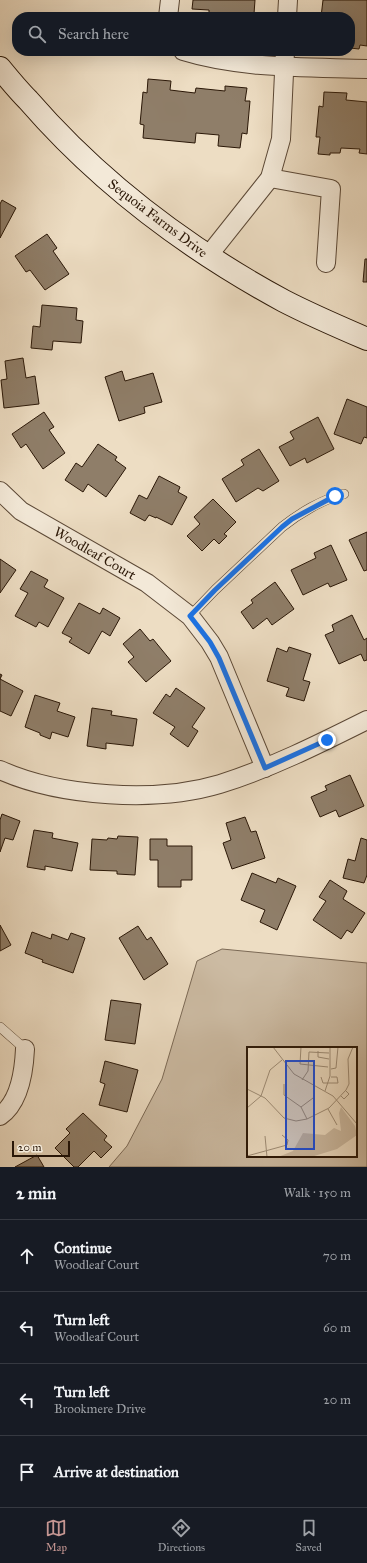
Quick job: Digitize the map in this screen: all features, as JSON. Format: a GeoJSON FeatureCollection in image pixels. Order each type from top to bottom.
{"type":"FeatureCollection","features":[{"type":"Feature","properties":{"kind":"street"},"geometry":{"type":"LineString","coordinates":[[169,12],[170,0]]}},
{"type":"Feature","properties":{"kind":"street"},"geometry":{"type":"LineString","coordinates":[[287,12],[288,0]]}},
{"type":"Feature","properties":{"kind":"street"},"geometry":{"type":"LineString","coordinates":[[200,56],[207,58],[285,59],[367,70]]}},
{"type":"Feature","properties":{"kind":"street"},"geometry":{"type":"LineString","coordinates":[[208,256],[270,178],[281,139],[285,59]]}},
{"type":"Feature","properties":{"kind":"street","name":"Sequoia Farms Drive"},"geometry":{"type":"LineString","coordinates":[[0,68],[50,126],[105,179],[168,229],[208,256],[285,301],[367,338]]}},
{"type":"Feature","properties":{"kind":"street"},"geometry":{"type":"LineString","coordinates":[[270,178],[331,189],[326,263]]}},
{"type":"Feature","properties":{"kind":"street","name":"Woodleaf Court"},"geometry":{"type":"LineString","coordinates":[[0,491],[21,511],[147,583],[190,616],[210,642],[219,658],[265,768]]}},
{"type":"Feature","properties":{"kind":"street"},"geometry":{"type":"LineString","coordinates":[[0,770],[42,783],[72,790],[122,795],[160,794],[219,784],[265,768],[367,720]]}},
{"type":"Feature","properties":{"kind":"street"},"geometry":{"type":"LineString","coordinates":[[0,1116],[12,1102],[21,1084],[24,1069],[25,1049]]}},
{"type":"Feature","properties":{"kind":"lane"},"geometry":{"type":"LineString","coordinates":[[190,616],[215,590],[292,519],[335,496],[344,494]]}},
{"type":"Feature","properties":{"kind":"lane"},"geometry":{"type":"LineString","coordinates":[[0,1027],[25,1049]]}},
{"type":"Feature","properties":{"kind":"shaded area"},"geometry":{"type":"Polygon","coordinates":[[[222,949],[367,963],[367,1167],[109,1167],[127,1146],[162,1079],[197,961],[222,949]]]}},
{"type":"Feature","properties":{"kind":"building"},"geometry":{"type":"Polygon","coordinates":[[[193,0],[255,0],[254,12],[209,12],[209,10],[192,9],[193,0]]]}},
{"type":"Feature","properties":{"kind":"building"},"geometry":{"type":"Polygon","coordinates":[[[323,0],[367,0],[367,46],[360,45],[359,49],[355,49],[355,12],[322,12],[323,0]]]}},
{"type":"Feature","properties":{"kind":"building"},"geometry":{"type":"Polygon","coordinates":[[[148,79],[171,81],[170,90],[195,93],[196,88],[225,91],[225,86],[247,88],[245,101],[250,101],[247,134],[242,133],[240,148],[218,146],[219,135],[196,133],[195,143],[143,138],[144,125],[140,124],[143,92],[147,93],[148,79]]]}},
{"type":"Feature","properties":{"kind":"building"},"geometry":{"type":"Polygon","coordinates":[[[324,92],[347,93],[346,100],[367,102],[367,154],[359,153],[360,149],[341,148],[340,153],[330,153],[330,155],[318,154],[320,137],[316,137],[319,106],[323,107],[324,92]]]}},
{"type":"Feature","properties":{"kind":"building"},"geometry":{"type":"Polygon","coordinates":[[[2,200],[16,208],[0,238],[0,204],[2,200]]]}},
{"type":"Feature","properties":{"kind":"building"},"geometry":{"type":"Polygon","coordinates":[[[47,234],[57,248],[53,251],[69,274],[45,290],[30,270],[26,272],[15,256],[47,234]]]}},
{"type":"Feature","properties":{"kind":"building"},"geometry":{"type":"Polygon","coordinates":[[[365,259],[367,259],[367,282],[363,282],[365,259]]]}},
{"type":"Feature","properties":{"kind":"building"},"geometry":{"type":"Polygon","coordinates":[[[42,305],[77,308],[76,320],[83,321],[81,343],[53,341],[52,350],[31,348],[33,326],[40,327],[42,305]]]}},
{"type":"Feature","properties":{"kind":"building"},"geometry":{"type":"Polygon","coordinates":[[[23,358],[26,378],[35,376],[39,404],[4,408],[1,380],[7,379],[5,361],[23,358]]]}},
{"type":"Feature","properties":{"kind":"building"},"geometry":{"type":"Polygon","coordinates":[[[122,371],[125,381],[153,373],[162,402],[144,407],[145,413],[119,421],[105,377],[122,371]]]}},
{"type":"Feature","properties":{"kind":"building"},"geometry":{"type":"Polygon","coordinates":[[[347,399],[367,407],[367,438],[364,437],[361,444],[334,434],[347,399]]]}},
{"type":"Feature","properties":{"kind":"building"},"geometry":{"type":"Polygon","coordinates":[[[44,412],[54,427],[49,430],[65,453],[43,469],[26,444],[21,448],[12,434],[44,412]]]}},
{"type":"Feature","properties":{"kind":"building"},"geometry":{"type":"Polygon","coordinates":[[[318,417],[334,449],[307,463],[305,458],[290,466],[279,447],[294,439],[290,432],[318,417]]]}},
{"type":"Feature","properties":{"kind":"building"},"geometry":{"type":"Polygon","coordinates":[[[98,444],[117,457],[115,460],[126,468],[106,497],[88,484],[83,492],[65,480],[76,463],[82,467],[98,444]]]}},
{"type":"Feature","properties":{"kind":"building"},"geometry":{"type":"Polygon","coordinates":[[[259,449],[279,481],[263,491],[258,488],[236,502],[222,479],[244,465],[241,460],[259,449]]]}},
{"type":"Feature","properties":{"kind":"building"},"geometry":{"type":"Polygon","coordinates":[[[159,476],[180,487],[178,492],[187,497],[172,525],[149,515],[145,521],[130,513],[139,495],[147,499],[159,476]]]}},
{"type":"Feature","properties":{"kind":"building"},"geometry":{"type":"Polygon","coordinates":[[[213,499],[236,522],[224,534],[227,536],[219,544],[214,539],[202,551],[187,536],[200,524],[194,517],[213,499]]]}},
{"type":"Feature","properties":{"kind":"building"},"geometry":{"type":"Polygon","coordinates":[[[367,532],[367,570],[364,571],[349,540],[367,532]]]}},
{"type":"Feature","properties":{"kind":"building"},"geometry":{"type":"Polygon","coordinates":[[[331,545],[347,580],[330,587],[328,583],[303,595],[291,570],[316,558],[314,553],[331,545]]]}},
{"type":"Feature","properties":{"kind":"building"},"geometry":{"type":"Polygon","coordinates":[[[0,559],[16,570],[0,593],[0,559]]]}},
{"type":"Feature","properties":{"kind":"building"},"geometry":{"type":"Polygon","coordinates":[[[31,571],[48,580],[44,587],[64,598],[48,627],[39,622],[36,627],[15,616],[28,593],[20,589],[31,571]]]}},
{"type":"Feature","properties":{"kind":"building"},"geometry":{"type":"Polygon","coordinates":[[[275,582],[294,609],[272,625],[267,618],[253,629],[241,612],[253,603],[251,600],[275,582]]]}},
{"type":"Feature","properties":{"kind":"building"},"geometry":{"type":"Polygon","coordinates":[[[79,603],[100,614],[103,608],[120,618],[110,636],[102,631],[89,654],[69,642],[72,638],[62,633],[79,603]]]}},
{"type":"Feature","properties":{"kind":"building"},"geometry":{"type":"Polygon","coordinates":[[[352,615],[364,640],[367,638],[367,660],[364,661],[361,654],[339,664],[325,635],[334,631],[332,625],[352,615]]]}},
{"type":"Feature","properties":{"kind":"building"},"geometry":{"type":"Polygon","coordinates":[[[140,629],[150,641],[153,639],[171,661],[146,682],[128,662],[134,657],[123,644],[140,629]]]}},
{"type":"Feature","properties":{"kind":"building"},"geometry":{"type":"Polygon","coordinates":[[[289,647],[311,654],[303,680],[310,682],[304,701],[286,696],[289,688],[267,681],[277,648],[287,652],[289,647]]]}},
{"type":"Feature","properties":{"kind":"building"},"geometry":{"type":"Polygon","coordinates":[[[0,679],[23,691],[11,716],[0,711],[0,679]]]}},
{"type":"Feature","properties":{"kind":"building"},"geometry":{"type":"Polygon","coordinates":[[[176,688],[205,708],[192,727],[198,731],[188,747],[170,734],[175,727],[153,713],[166,694],[170,697],[176,688]]]}},
{"type":"Feature","properties":{"kind":"building"},"geometry":{"type":"Polygon","coordinates":[[[35,695],[60,703],[57,711],[75,717],[68,737],[52,732],[50,739],[25,727],[35,695]]]}},
{"type":"Feature","properties":{"kind":"building"},"geometry":{"type":"Polygon","coordinates":[[[92,708],[112,711],[111,715],[137,719],[133,746],[106,743],[106,749],[87,746],[92,708]]]}},
{"type":"Feature","properties":{"kind":"building"},"geometry":{"type":"Polygon","coordinates":[[[350,775],[364,806],[339,817],[336,810],[320,817],[311,797],[327,790],[325,786],[350,775]]]}},
{"type":"Feature","properties":{"kind":"building"},"geometry":{"type":"Polygon","coordinates":[[[2,814],[20,821],[13,840],[5,838],[0,852],[0,820],[2,814]]]}},
{"type":"Feature","properties":{"kind":"building"},"geometry":{"type":"Polygon","coordinates":[[[245,817],[251,832],[256,831],[265,858],[232,869],[223,843],[231,840],[226,823],[245,817]]]}},
{"type":"Feature","properties":{"kind":"building"},"geometry":{"type":"Polygon","coordinates":[[[34,830],[53,833],[52,838],[78,843],[72,871],[45,866],[45,870],[27,867],[34,830]]]}},
{"type":"Feature","properties":{"kind":"building"},"geometry":{"type":"Polygon","coordinates":[[[118,836],[138,837],[135,875],[117,874],[117,871],[90,870],[92,839],[117,839],[118,836]]]}},
{"type":"Feature","properties":{"kind":"building"},"geometry":{"type":"Polygon","coordinates":[[[361,838],[367,840],[367,875],[364,883],[343,878],[348,859],[355,861],[361,838]]]}},
{"type":"Feature","properties":{"kind":"building"},"geometry":{"type":"Polygon","coordinates":[[[150,839],[167,839],[167,846],[192,846],[192,880],[181,880],[181,887],[158,887],[158,860],[150,860],[150,839]]]}},
{"type":"Feature","properties":{"kind":"building"},"geometry":{"type":"Polygon","coordinates":[[[252,873],[276,883],[278,878],[296,886],[277,930],[260,922],[265,910],[241,900],[252,873]]]}},
{"type":"Feature","properties":{"kind":"building"},"geometry":{"type":"Polygon","coordinates":[[[330,880],[347,891],[343,899],[365,913],[352,933],[347,930],[341,939],[313,920],[326,901],[319,897],[330,880]]]}},
{"type":"Feature","properties":{"kind":"building"},"geometry":{"type":"Polygon","coordinates":[[[0,925],[11,945],[0,951],[0,925]]]}},
{"type":"Feature","properties":{"kind":"building"},"geometry":{"type":"Polygon","coordinates":[[[138,926],[147,940],[151,937],[168,964],[144,980],[119,938],[138,926]]]}},
{"type":"Feature","properties":{"kind":"building"},"geometry":{"type":"Polygon","coordinates":[[[32,932],[51,939],[52,934],[68,940],[71,933],[85,938],[73,973],[42,962],[43,960],[25,953],[32,932]]]}},
{"type":"Feature","properties":{"kind":"building"},"geometry":{"type":"Polygon","coordinates":[[[111,1000],[141,1004],[135,1044],[105,1040],[111,1000]]]}},
{"type":"Feature","properties":{"kind":"building"},"geometry":{"type":"Polygon","coordinates":[[[105,1061],[138,1070],[127,1112],[99,1105],[105,1084],[100,1082],[105,1061]]]}},
{"type":"Feature","properties":{"kind":"building"},"geometry":{"type":"Polygon","coordinates":[[[83,1113],[107,1136],[104,1140],[112,1147],[101,1158],[94,1151],[78,1167],[74,1167],[55,1148],[70,1133],[66,1129],[83,1113]]]}},
{"type":"Feature","properties":{"kind":"building"},"geometry":{"type":"Polygon","coordinates":[[[37,1155],[44,1167],[15,1167],[37,1155]]]}},
{"type":"Feature","properties":{"kind":"route"},"geometry":{"type":"LineString","coordinates":[[327,740],[265,768],[219,658],[210,642],[190,616],[215,590],[282,527],[292,519],[335,496]]}}]}
